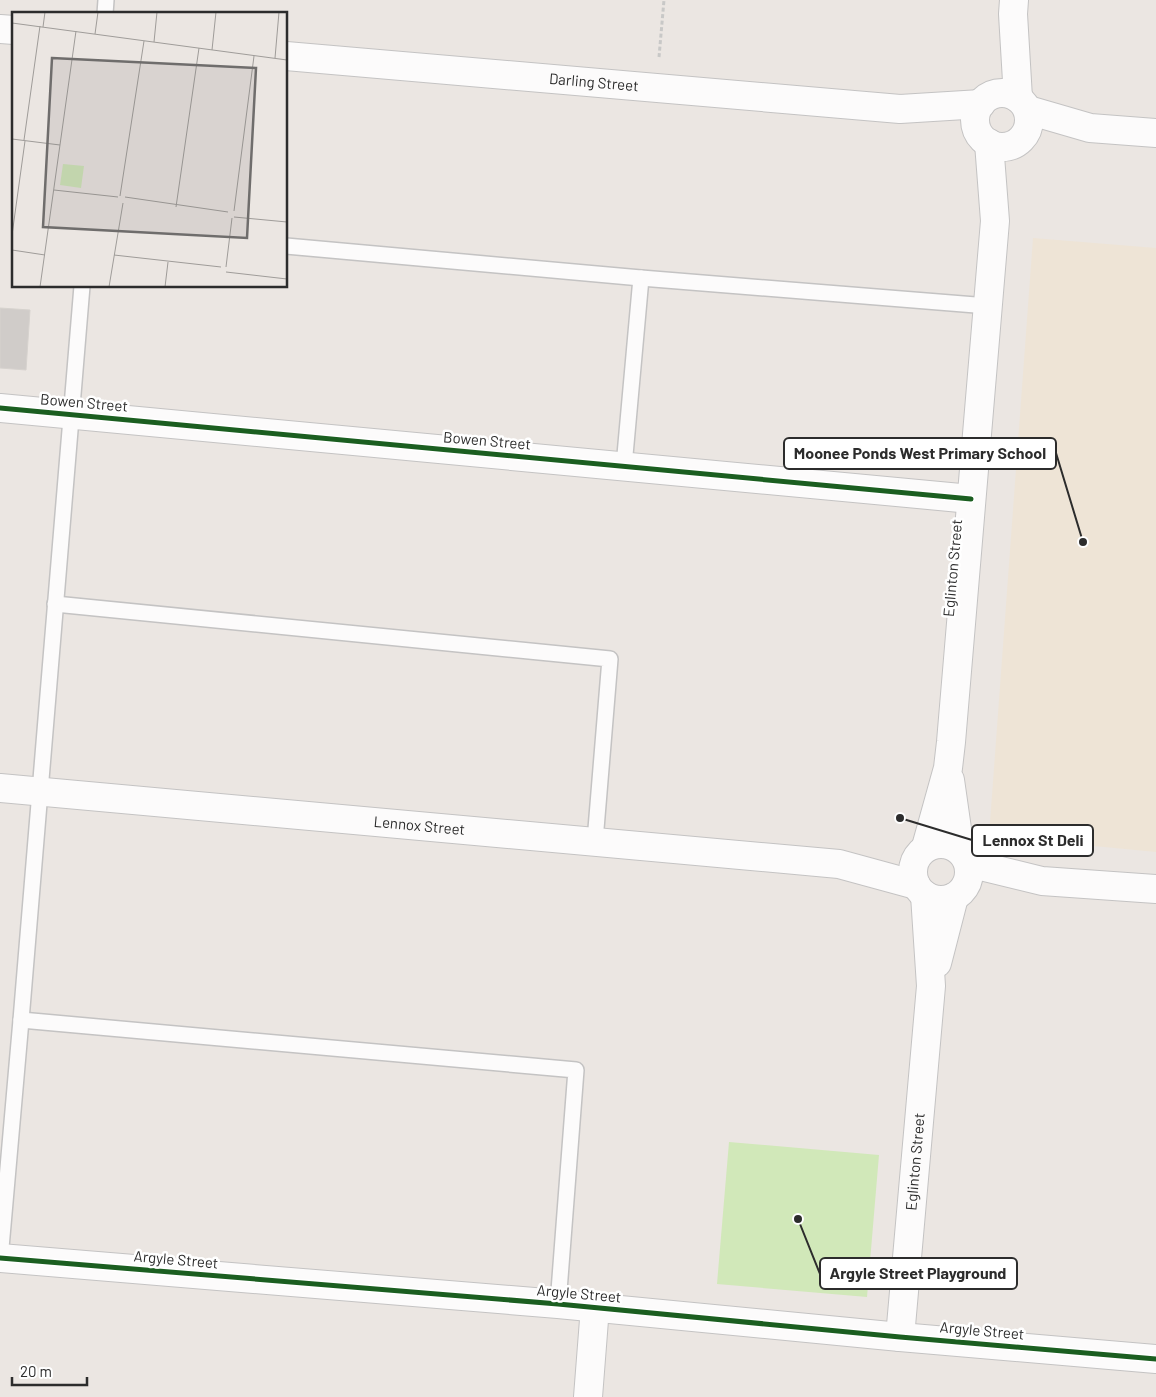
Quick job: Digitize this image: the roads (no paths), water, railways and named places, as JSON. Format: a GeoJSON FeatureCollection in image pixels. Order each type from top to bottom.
{"type":"FeatureCollection","features":[{"type":"Feature","properties":{"kind":"street","name":"Eglinton Street"},"geometry":{"type":"LineString","coordinates":[[985,100],[1014,7]]}},
{"type":"Feature","properties":{"kind":"street","name":"Eglinton Street"},"geometry":{"type":"LineString","coordinates":[[922,851],[948,768],[995,221],[1022,121],[1014,7]]}},
{"type":"Feature","properties":{"kind":"street","name":"Darling Street"},"geometry":{"type":"LineString","coordinates":[[288,56],[900,109],[985,100]]}},
{"type":"Feature","properties":{"kind":"street"},"geometry":{"type":"LineString","coordinates":[[1004,93],[1022,121],[1003,147],[983,137],[976,121],[977,112],[985,100],[1004,93]]}},
{"type":"Feature","properties":{"kind":"street","name":"Darling Street"},"geometry":{"type":"LineString","coordinates":[[900,109],[983,137]]}},
{"type":"Feature","properties":{"kind":"street"},"geometry":{"type":"LineString","coordinates":[[1022,121],[1156,133]]}},
{"type":"Feature","properties":{"kind":"street","name":"Eglinton Street"},"geometry":{"type":"LineString","coordinates":[[983,137],[995,221]]}},
{"type":"Feature","properties":{"kind":"street","name":"Bowen Street"},"geometry":{"type":"LineString","coordinates":[[0,408],[972,499]]}},
{"type":"Feature","properties":{"kind":"street","name":"Eglinton Street"},"geometry":{"type":"LineString","coordinates":[[900,1337],[931,986],[962,874],[948,768]]}},
{"type":"Feature","properties":{"kind":"street","name":"Lennox Street"},"geometry":{"type":"LineString","coordinates":[[0,788],[839,864],[920,890]]}},
{"type":"Feature","properties":{"kind":"street"},"geometry":{"type":"LineString","coordinates":[[944,843],[952,845],[962,874],[939,900],[920,890],[912,870],[922,851],[934,844],[944,843]]}},
{"type":"Feature","properties":{"kind":"street","name":"Lennox Street"},"geometry":{"type":"LineString","coordinates":[[839,864],[922,851]]}},
{"type":"Feature","properties":{"kind":"street"},"geometry":{"type":"LineString","coordinates":[[962,874],[1156,890]]}},
{"type":"Feature","properties":{"kind":"street","name":"Eglinton Street"},"geometry":{"type":"LineString","coordinates":[[920,890],[931,986]]}},
{"type":"Feature","properties":{"kind":"street","name":"Argyle Street"},"geometry":{"type":"LineString","coordinates":[[0,1258],[595,1307],[900,1337],[1156,1359]]}},
{"type":"Feature","properties":{"kind":"street"},"geometry":{"type":"LineString","coordinates":[[588,1397],[595,1307]]}},
{"type":"Feature","properties":{"kind":"lane"},"geometry":{"type":"LineString","coordinates":[[288,246],[641,278],[988,306]]}},
{"type":"Feature","properties":{"kind":"lane"},"geometry":{"type":"LineString","coordinates":[[624,466],[641,278]]}},
{"type":"Feature","properties":{"kind":"lane"},"geometry":{"type":"LineString","coordinates":[[0,1258],[82,288]]}},
{"type":"Feature","properties":{"kind":"lane"},"geometry":{"type":"LineString","coordinates":[[56,604],[610,659],[595,841]]}},
{"type":"Feature","properties":{"kind":"lane"},"geometry":{"type":"LineString","coordinates":[[21,1020],[576,1070],[558,1304]]}},
{"type":"Feature","properties":{"kind":"place","name":"Moonee Ponds West Primary School"},"geometry":{"type":"Point","coordinates":[1083,542]}},
{"type":"Feature","properties":{"kind":"place","name":"Lennox St Deli"},"geometry":{"type":"Point","coordinates":[900,818]}},
{"type":"Feature","properties":{"kind":"place","name":"Argyle Street Playground"},"geometry":{"type":"Point","coordinates":[798,1219]}}]}
